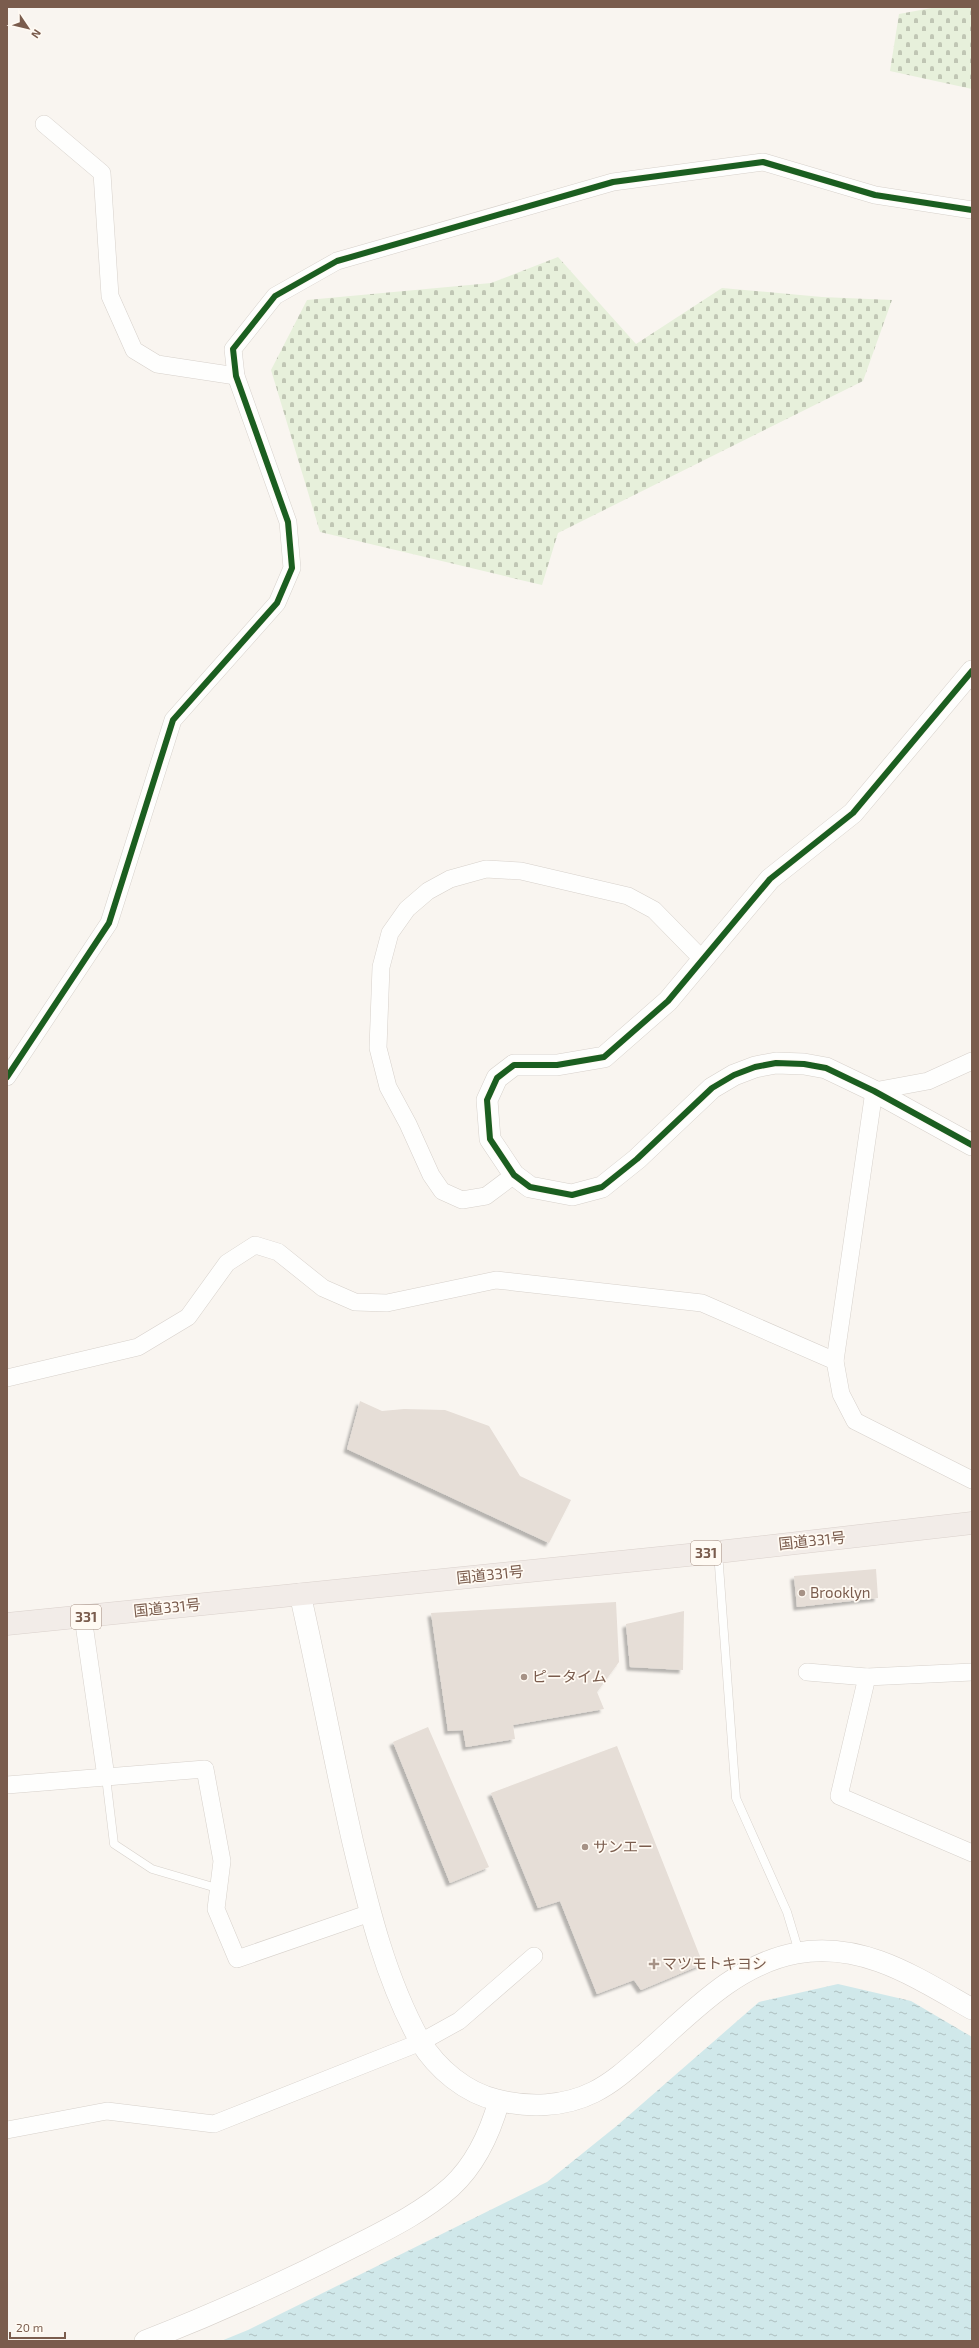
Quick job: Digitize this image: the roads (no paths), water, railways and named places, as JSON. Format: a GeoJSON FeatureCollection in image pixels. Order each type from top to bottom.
{"type":"FeatureCollection","features":[{"type":"Feature","properties":{"kind":"highway","name":"国道331号"},"geometry":{"type":"LineString","coordinates":[[7,1624],[718,1552],[972,1523]]}},
{"type":"Feature","properties":{"kind":"street"},"geometry":{"type":"LineString","coordinates":[[44,124],[102,173],[110,296],[134,350],[157,364],[236,376]]}},
{"type":"Feature","properties":{"kind":"street"},"geometry":{"type":"LineString","coordinates":[[7,1077],[108,923],[173,720],[277,603],[292,568],[288,522],[236,376],[233,349],[275,296],[337,262],[613,182],[763,162],[875,195],[972,210]]}},
{"type":"Feature","properties":{"kind":"street"},"geometry":{"type":"LineString","coordinates":[[972,671],[853,813],[770,879],[668,1001],[604,1057],[557,1065],[514,1065],[497,1078],[487,1100],[490,1139],[514,1174],[530,1187],[548,1192],[572,1195],[602,1187],[637,1159],[712,1088],[734,1075],[755,1067],[776,1063],[804,1064],[826,1068],[874,1091],[972,1145]]}},
{"type":"Feature","properties":{"kind":"street"},"geometry":{"type":"LineString","coordinates":[[514,1174],[486,1196],[462,1200],[442,1191],[432,1175],[408,1124],[388,1087],[378,1048],[381,967],[390,933],[406,909],[428,891],[450,879],[486,869],[521,871],[628,896],[654,910],[702,959]]}},
{"type":"Feature","properties":{"kind":"street"},"geometry":{"type":"LineString","coordinates":[[874,1091],[928,1081],[972,1061]]}},
{"type":"Feature","properties":{"kind":"street"},"geometry":{"type":"LineString","coordinates":[[874,1091],[835,1361],[841,1394],[855,1421],[972,1480]]}},
{"type":"Feature","properties":{"kind":"street"},"geometry":{"type":"LineString","coordinates":[[7,1378],[138,1347],[188,1317],[227,1263],[255,1245],[278,1252],[323,1288],[355,1302],[387,1302],[496,1280],[702,1303],[835,1361]]}},
{"type":"Feature","properties":{"kind":"street"},"geometry":{"type":"LineString","coordinates":[[300,1594],[370,1913],[390,1972],[421,2042],[435,2062],[459,2083],[486,2098],[519,2105],[539,2106],[567,2102],[594,2092],[618,2078],[708,1998],[734,1978],[762,1963],[799,1952],[851,1952],[882,1961],[972,2009]]}},
{"type":"Feature","properties":{"kind":"street"},"geometry":{"type":"LineString","coordinates":[[83,1617],[106,1777]]}},
{"type":"Feature","properties":{"kind":"street"},"geometry":{"type":"LineString","coordinates":[[807,1672],[867,1677],[972,1672]]}},
{"type":"Feature","properties":{"kind":"street"},"geometry":{"type":"LineString","coordinates":[[867,1677],[839,1796],[972,1853]]}},
{"type":"Feature","properties":{"kind":"street"},"geometry":{"type":"LineString","coordinates":[[7,1785],[204,1769],[222,1861],[220,1889],[216,1909],[237,1959],[370,1913]]}},
{"type":"Feature","properties":{"kind":"street"},"geometry":{"type":"LineString","coordinates":[[7,2130],[108,2111],[214,2124],[421,2042],[460,2021],[534,1956]]}},
{"type":"Feature","properties":{"kind":"street"},"geometry":{"type":"LineString","coordinates":[[145,2341],[308,2270],[405,2220],[451,2187],[472,2163],[492,2126],[498,2101]]}},
{"type":"Feature","properties":{"kind":"lane"},"geometry":{"type":"LineString","coordinates":[[718,1552],[736,1798],[787,1912],[799,1952]]}},
{"type":"Feature","properties":{"kind":"lane"},"geometry":{"type":"LineString","coordinates":[[106,1777],[114,1844],[152,1869],[220,1889]]}},
{"type":"Feature","properties":{"kind":"water"},"geometry":{"type":"Polygon","coordinates":[[[838,1984],[911,2001],[972,2037],[972,2341],[221,2341],[248,2330],[547,2182],[619,2124],[759,2002],[838,1984]]]}},
{"type":"Feature","properties":{"kind":"place","name":"Brooklyn"},"geometry":{"type":"Point","coordinates":[802,1593]}},
{"type":"Feature","properties":{"kind":"place","name":"ピータイム"},"geometry":{"type":"Point","coordinates":[524,1677]}},
{"type":"Feature","properties":{"kind":"place","name":"サンエー"},"geometry":{"type":"Point","coordinates":[585,1847]}},
{"type":"Feature","properties":{"kind":"place","name":"マツモトキヨシ"},"geometry":{"type":"Point","coordinates":[654,1964]}}]}
